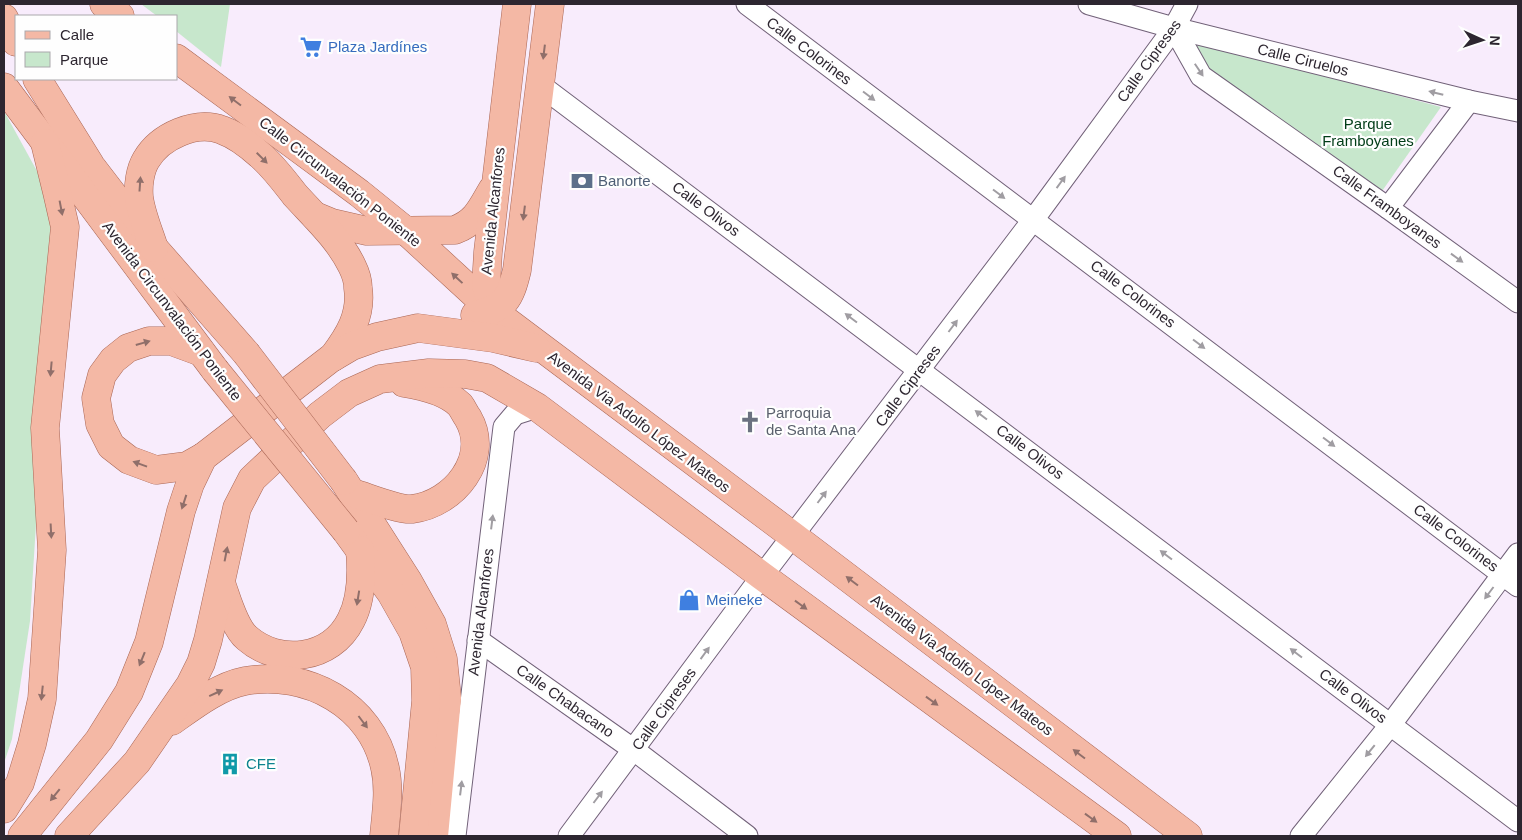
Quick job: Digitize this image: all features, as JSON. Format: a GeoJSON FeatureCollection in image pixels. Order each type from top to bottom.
{"type":"FeatureCollection","features":[{"type":"Feature","properties":{"kind":"main road"},"geometry":{"type":"LineString","coordinates":[[104,4],[119,15]]}},
{"type":"Feature","properties":{"kind":"main road","name":"Avenida Alcanfores"},"geometry":{"type":"LineString","coordinates":[[517,4],[495,184],[486,285],[493,311],[507,298],[517,270],[550,4]]}},
{"type":"Feature","properties":{"kind":"main road"},"geometry":{"type":"LineString","coordinates":[[4,18],[15,40]]}},
{"type":"Feature","properties":{"kind":"main road","name":"Calle Circunvalación Poniente"},"geometry":{"type":"LineString","coordinates":[[178,59],[359,193],[406,231],[493,311],[544,350]]}},
{"type":"Feature","properties":{"kind":"main road","name":"Avenida Circunvalación Poniente"},"geometry":{"type":"LineString","coordinates":[[38,80],[91,166],[154,248],[246,353],[349,487]]}},
{"type":"Feature","properties":{"kind":"main road","name":"Avenida Circunvalación Poniente"},"geometry":{"type":"LineString","coordinates":[[4,87],[208,361],[353,540]]}},
{"type":"Feature","properties":{"kind":"main road"},"geometry":{"type":"LineString","coordinates":[[154,248],[139,197],[140,177],[146,160],[160,144],[179,132],[203,126],[220,129],[238,138],[261,155],[313,215],[353,267],[358,287],[359,304],[355,323],[345,341],[330,359]]}},
{"type":"Feature","properties":{"kind":"main road"},"geometry":{"type":"LineString","coordinates":[[4,809],[20,783],[32,744],[42,699],[52,550],[45,428],[65,227],[45,144]]}},
{"type":"Feature","properties":{"kind":"main road"},"geometry":{"type":"LineString","coordinates":[[313,215],[347,228],[367,231],[455,230],[467,225],[481,210],[495,184]]}},
{"type":"Feature","properties":{"kind":"main road"},"geometry":{"type":"LineString","coordinates":[[418,328],[493,311]]}},
{"type":"Feature","properties":{"kind":"main road","name":"Avenida Via Adolfo López Mateos"},"geometry":{"type":"LineString","coordinates":[[22,836],[99,740],[129,692],[148,642],[184,502],[190,484],[203,458],[330,359],[352,346],[377,337],[418,328],[493,338],[544,350],[793,536],[1188,836]]}},
{"type":"Feature","properties":{"kind":"main road"},"geometry":{"type":"LineString","coordinates":[[203,458],[187,466],[156,470],[130,460],[111,446],[100,424],[96,398],[102,375],[113,360],[128,348],[149,341],[171,341],[208,361]]}},
{"type":"Feature","properties":{"kind":"main road"},"geometry":{"type":"LineString","coordinates":[[68,836],[137,762],[190,685],[201,663],[208,640],[237,508],[252,479],[320,415],[349,392],[380,378],[429,373],[465,374],[487,378],[537,407],[762,576],[1117,836]]}},
{"type":"Feature","properties":{"kind":"main road"},"geometry":{"type":"LineString","coordinates":[[349,487],[410,509],[432,504],[454,489],[470,469],[476,449],[473,427],[461,406],[446,394],[412,384],[380,378]]}},
{"type":"Feature","properties":{"kind":"main road","name":"Avenida Alcanfores"},"geometry":{"type":"LineString","coordinates":[[349,487],[408,581],[432,624],[443,659],[446,698],[434,836]]}},
{"type":"Feature","properties":{"kind":"main road"},"geometry":{"type":"LineString","coordinates":[[221,583],[234,617],[246,637],[264,650],[285,656],[306,655],[322,649],[335,640],[344,632],[351,621],[358,603],[362,567],[353,540]]}},
{"type":"Feature","properties":{"kind":"main road"},"geometry":{"type":"LineString","coordinates":[[353,540],[390,593],[413,632],[424,667],[426,702],[413,836]]}},
{"type":"Feature","properties":{"kind":"main road"},"geometry":{"type":"LineString","coordinates":[[160,729],[211,694],[244,681],[287,680],[326,693],[354,710],[366,724],[376,743],[385,768],[388,790],[384,836]]}},
{"type":"Feature","properties":{"kind":"street","name":"Calle Colorines"},"geometry":{"type":"LineString","coordinates":[[746,4],[1511,580]]}},
{"type":"Feature","properties":{"kind":"street","name":"Calle Ciruelos"},"geometry":{"type":"LineString","coordinates":[[1089,4],[1174,28],[1469,101],[1518,111]]}},
{"type":"Feature","properties":{"kind":"street","name":"Calle Cipreses"},"geometry":{"type":"LineString","coordinates":[[568,836],[762,576],[1033,220],[1174,28],[1187,4]]}},
{"type":"Feature","properties":{"kind":"street","name":"Calle Framboyanes"},"geometry":{"type":"LineString","coordinates":[[1174,28],[1201,76],[1518,302]]}},
{"type":"Feature","properties":{"kind":"street","name":"Calle Olivos"},"geometry":{"type":"LineString","coordinates":[[540,85],[1518,821]]}},
{"type":"Feature","properties":{"kind":"street"},"geometry":{"type":"LineString","coordinates":[[1388,208],[1469,101]]}},
{"type":"Feature","properties":{"kind":"street","name":"Avenida Alcanfores"},"geometry":{"type":"LineString","coordinates":[[455,836],[504,427],[516,414],[537,407]]}},
{"type":"Feature","properties":{"kind":"street"},"geometry":{"type":"LineString","coordinates":[[1302,836],[1391,724],[1511,580],[1518,554]]}},
{"type":"Feature","properties":{"kind":"street","name":"Calle Chabacano"},"geometry":{"type":"LineString","coordinates":[[478,640],[634,750],[747,836]]}},
{"type":"Feature","properties":{"kind":"street"},"geometry":{"type":"LineString","coordinates":[[1118,783],[1202,836]]}},
{"type":"Feature","properties":{"kind":"green space"},"geometry":{"type":"Polygon","coordinates":[[[141,4],[230,4],[221,67],[178,33],[178,15],[156,15],[141,4]]]}},
{"type":"Feature","properties":{"kind":"green space","name":"Parque Framboyanes"},"geometry":{"type":"Polygon","coordinates":[[[1190,40],[1441,107],[1380,194],[1208,72],[1190,40]]]}},
{"type":"Feature","properties":{"kind":"green space"},"geometry":{"type":"Polygon","coordinates":[[[4,111],[43,182],[54,233],[30,621],[12,739],[4,763],[4,111]]]}},
{"type":"Feature","properties":{"kind":"place","name":"Plaza Jardínes"},"geometry":{"type":"Point","coordinates":[311,47]}},
{"type":"Feature","properties":{"kind":"place","name":"Banorte"},"geometry":{"type":"Point","coordinates":[582,181]}},
{"type":"Feature","properties":{"kind":"place","name":"Parroquia de Santa Ana"},"geometry":{"type":"Point","coordinates":[750,422]}},
{"type":"Feature","properties":{"kind":"place","name":"Meineke"},"geometry":{"type":"Point","coordinates":[689,600]}},
{"type":"Feature","properties":{"kind":"place","name":"CFE"},"geometry":{"type":"Point","coordinates":[230,764]}}]}
